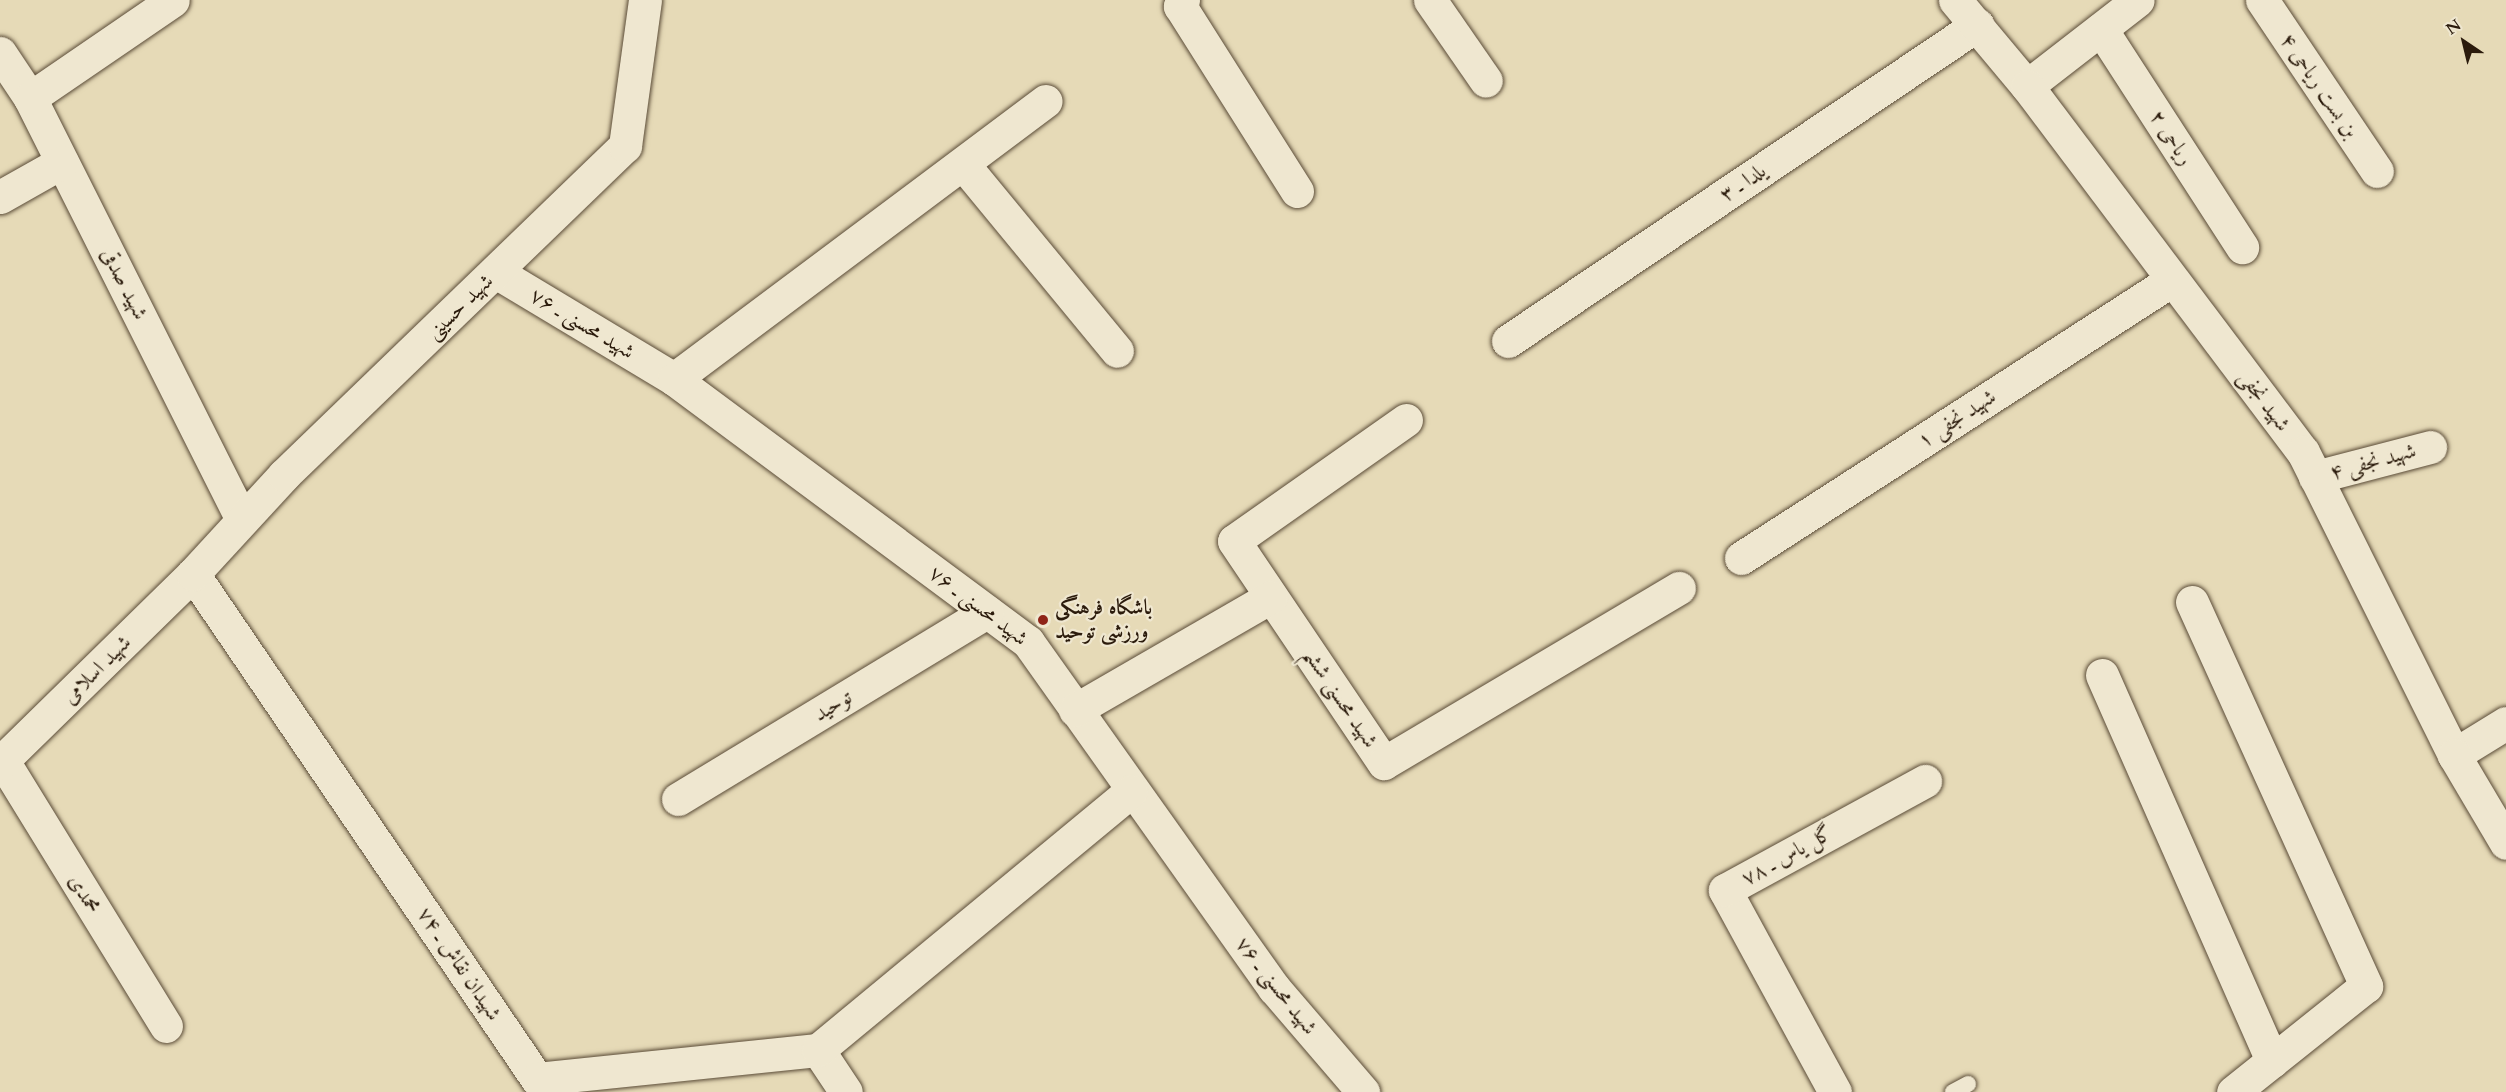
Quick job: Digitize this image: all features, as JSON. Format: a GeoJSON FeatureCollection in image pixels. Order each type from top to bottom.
{"type":"FeatureCollection","features":[{"type":"Feature","properties":{"kind":"street"},"geometry":{"type":"LineString","coordinates":[[30,98],[173,0]]}},
{"type":"Feature","properties":{"kind":"street","name":"شهید حسینی"},"geometry":{"type":"LineString","coordinates":[[193,574],[242,519],[625,146],[645,0]]}},
{"type":"Feature","properties":{"kind":"street"},"geometry":{"type":"LineString","coordinates":[[1183,0],[1180,6],[1297,191]]}},
{"type":"Feature","properties":{"kind":"street"},"geometry":{"type":"LineString","coordinates":[[1430,0],[1486,81]]}},
{"type":"Feature","properties":{"kind":"street","name":"شهید نجفی"},"geometry":{"type":"LineString","coordinates":[[1955,0],[2026,86],[2303,452],[2454,755],[2506,843]]}},
{"type":"Feature","properties":{"kind":"street"},"geometry":{"type":"LineString","coordinates":[[2026,86],[2138,0]]}},
{"type":"Feature","properties":{"kind":"street","name":"بن بست ریاحی ۴"},"geometry":{"type":"LineString","coordinates":[[2262,0],[2377,171]]}},
{"type":"Feature","properties":{"kind":"street","name":"یلدا ـ ۳"},"geometry":{"type":"LineString","coordinates":[[1508,341],[1977,25]]}},
{"type":"Feature","properties":{"kind":"street","name":"ریاحی ۲"},"geometry":{"type":"LineString","coordinates":[[2101,29],[2242,247]]}},
{"type":"Feature","properties":{"kind":"street","name":"شهید صدقی"},"geometry":{"type":"LineString","coordinates":[[0,53],[30,98],[242,519]]}},
{"type":"Feature","properties":{"kind":"street"},"geometry":{"type":"LineString","coordinates":[[674,379],[1046,101]]}},
{"type":"Feature","properties":{"kind":"street"},"geometry":{"type":"LineString","coordinates":[[0,196],[62,162]]}},
{"type":"Feature","properties":{"kind":"street"},"geometry":{"type":"LineString","coordinates":[[963,164],[1117,351]]}},
{"type":"Feature","properties":{"kind":"street","name":"شهید محسنی ـ ۷۶"},"geometry":{"type":"LineString","coordinates":[[496,272],[674,379],[1028,642],[1131,791],[1274,988],[1363,1092]]}},
{"type":"Feature","properties":{"kind":"street","name":"شهید نجفی ۱"},"geometry":{"type":"LineString","coordinates":[[1741,558],[2172,280]]}},
{"type":"Feature","properties":{"kind":"street"},"geometry":{"type":"LineString","coordinates":[[1075,710],[1271,597],[1234,541],[1406,420]]}},
{"type":"Feature","properties":{"kind":"street","name":"شهید نجفی ۴"},"geometry":{"type":"LineString","coordinates":[[2315,477],[2430,447]]}},
{"type":"Feature","properties":{"kind":"street","name":"شهید اسلامی"},"geometry":{"type":"LineString","coordinates":[[1,762],[193,574]]}},
{"type":"Feature","properties":{"kind":"street","name":"شهیدان نقاش ـ ۷۴"},"geometry":{"type":"LineString","coordinates":[[193,574],[528,1085],[818,1050]]}},
{"type":"Feature","properties":{"kind":"street","name":"شهید محسنی ششم"},"geometry":{"type":"LineString","coordinates":[[1271,597],[1384,763],[1679,588]]}},
{"type":"Feature","properties":{"kind":"street"},"geometry":{"type":"LineString","coordinates":[[2192,602],[2366,986],[2233,1092]]}},
{"type":"Feature","properties":{"kind":"street","name":"توحید"},"geometry":{"type":"LineString","coordinates":[[678,799],[987,612]]}},
{"type":"Feature","properties":{"kind":"street"},"geometry":{"type":"LineString","coordinates":[[2102,675],[2272,1061]]}},
{"type":"Feature","properties":{"kind":"street"},"geometry":{"type":"LineString","coordinates":[[2454,755],[2506,723]]}},
{"type":"Feature","properties":{"kind":"street","name":"محمدی"},"geometry":{"type":"LineString","coordinates":[[1,762],[166,1026]]}},
{"type":"Feature","properties":{"kind":"street","name":"گل یاس ـ ۷۸"},"geometry":{"type":"LineString","coordinates":[[1835,1092],[1725,890],[1925,781]]}},
{"type":"Feature","properties":{"kind":"street"},"geometry":{"type":"LineString","coordinates":[[846,1092],[818,1050],[1131,791]]}},
{"type":"Feature","properties":{"kind":"place","name":"باشگاه فرهنگی ورزشی توحید"},"geometry":{"type":"Point","coordinates":[1043,620]}}]}
